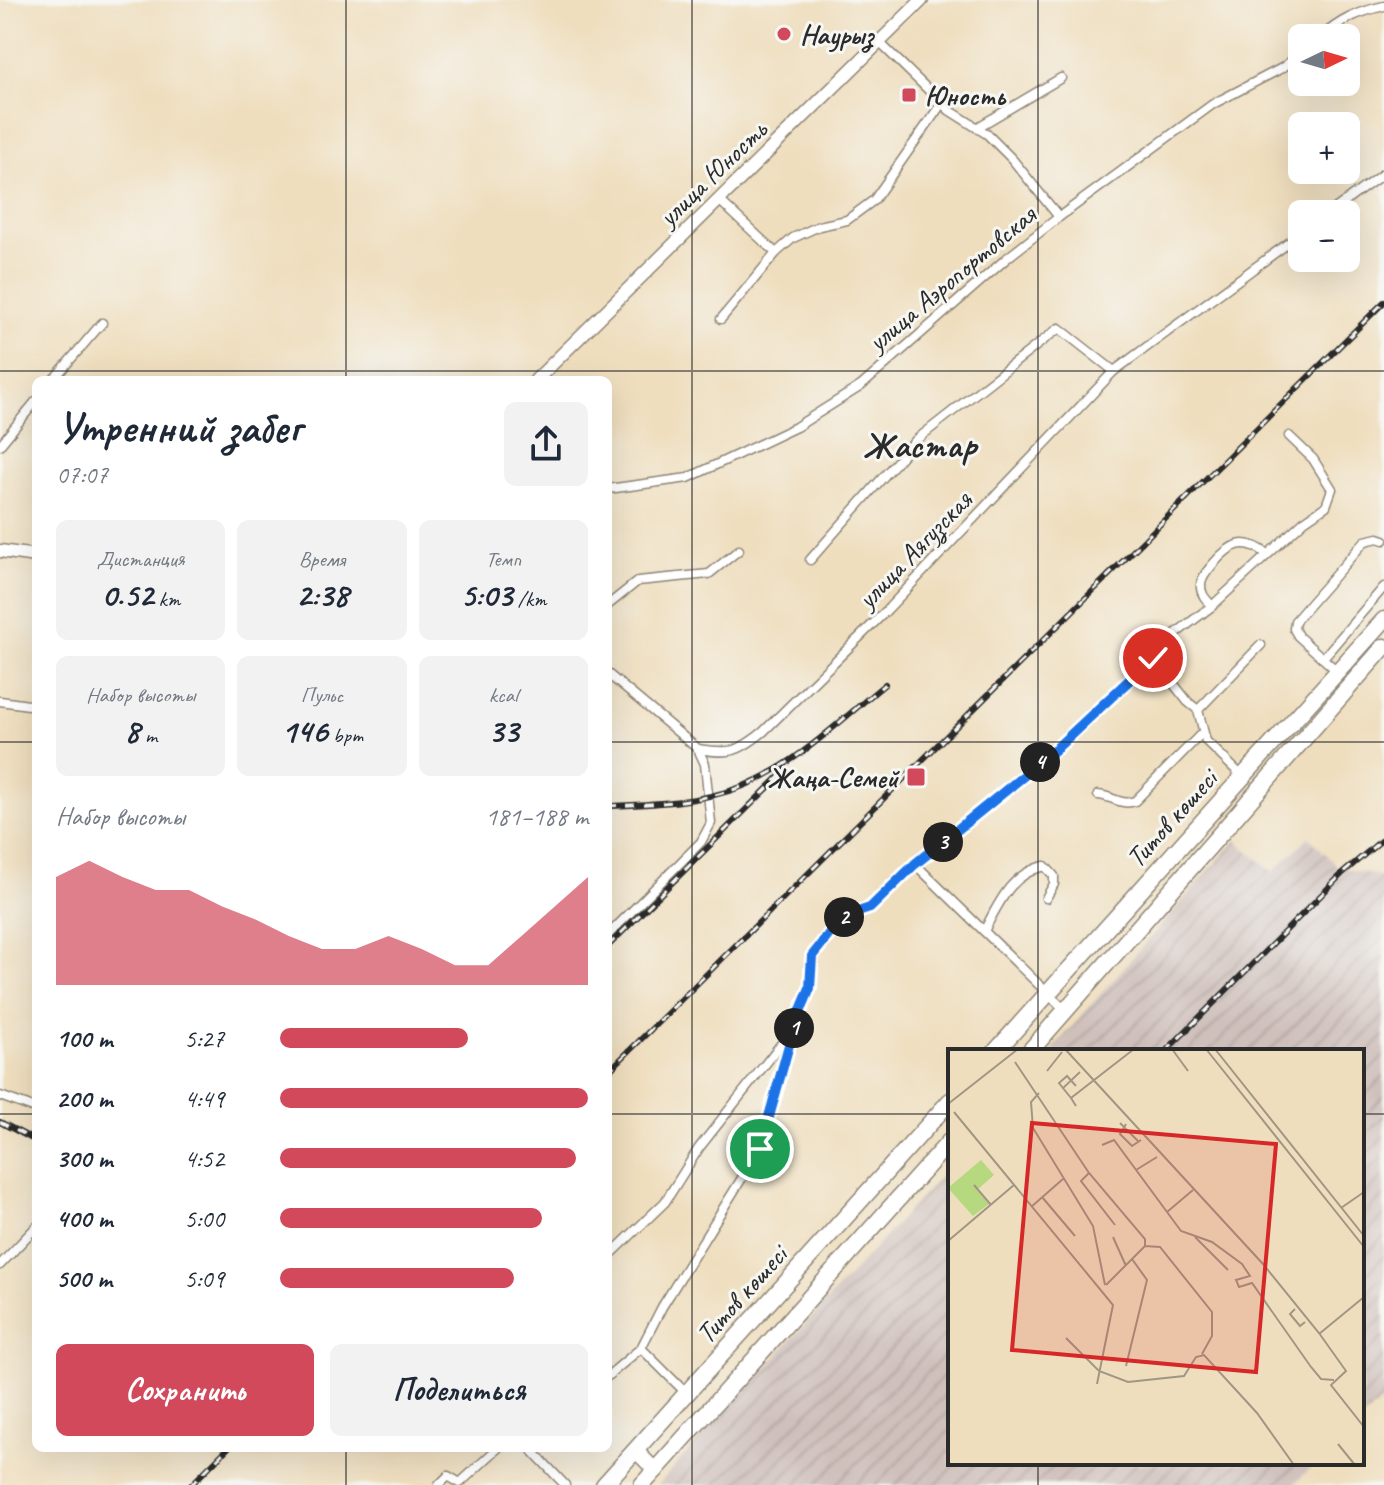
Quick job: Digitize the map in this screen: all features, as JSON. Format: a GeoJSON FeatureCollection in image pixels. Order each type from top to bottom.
{"type":"FeatureCollection","features":[{"type":"Feature","properties":{"kind":"highway","name":"Титов көшесі"},"geometry":{"type":"LineString","coordinates":[[998,1049],[1384,620]]}},
{"type":"Feature","properties":{"kind":"highway","name":"Титов көшесі"},"geometry":{"type":"LineString","coordinates":[[1032,1049],[1384,647]]}},
{"type":"Feature","properties":{"kind":"highway","name":"Титов көшесі"},"geometry":{"type":"LineString","coordinates":[[604,1485],[948,1103]]}},
{"type":"Feature","properties":{"kind":"highway","name":"Титов көшесі"},"geometry":{"type":"LineString","coordinates":[[642,1485],[948,1143]]}},
{"type":"Feature","properties":{"kind":"main road"},"geometry":{"type":"LineString","coordinates":[[635,1450],[656,1471]]}},
{"type":"Feature","properties":{"kind":"street","name":"улица Юность"},"geometry":{"type":"LineString","coordinates":[[540,376],[922,0]]}},
{"type":"Feature","properties":{"kind":"street"},"geometry":{"type":"LineString","coordinates":[[1336,24],[1354,14],[1384,6]]}},
{"type":"Feature","properties":{"kind":"street"},"geometry":{"type":"LineString","coordinates":[[879,42],[942,103],[978,127],[1012,159],[1059,217]]}},
{"type":"Feature","properties":{"kind":"street","name":"улица Аэропортовская"},"geometry":{"type":"LineString","coordinates":[[612,488],[688,478],[796,427],[861,386],[1007,258],[1059,217],[1213,104],[1288,64]]}},
{"type":"Feature","properties":{"kind":"street"},"geometry":{"type":"LineString","coordinates":[[978,127],[1061,78]]}},
{"type":"Feature","properties":{"kind":"street"},"geometry":{"type":"LineString","coordinates":[[721,319],[776,253],[793,238],[819,226],[847,220],[874,200],[942,103]]}},
{"type":"Feature","properties":{"kind":"street"},"geometry":{"type":"LineString","coordinates":[[1347,200],[1384,173]]}},
{"type":"Feature","properties":{"kind":"street"},"geometry":{"type":"LineString","coordinates":[[719,200],[776,253]]}},
{"type":"Feature","properties":{"kind":"street","name":"улица Аягузская"},"geometry":{"type":"LineString","coordinates":[[698,749],[726,753],[734,751],[743,748],[763,732],[884,613],[1114,371],[1288,243]]}},
{"type":"Feature","properties":{"kind":"street"},"geometry":{"type":"LineString","coordinates":[[56,376],[102,323]]}},
{"type":"Feature","properties":{"kind":"street"},"geometry":{"type":"LineString","coordinates":[[810,560],[916,440],[1059,328],[1114,371]]}},
{"type":"Feature","properties":{"kind":"street"},"geometry":{"type":"LineString","coordinates":[[0,445],[32,406]]}},
{"type":"Feature","properties":{"kind":"street"},"geometry":{"type":"LineString","coordinates":[[612,1373],[641,1348],[662,1307],[760,1149],[794,1027],[810,988],[812,956],[843,917],[870,908],[915,864],[1047,757],[1175,634],[1212,606],[1304,521],[1326,506],[1332,489],[1313,459],[1289,436]]}},
{"type":"Feature","properties":{"kind":"street"},"geometry":{"type":"LineString","coordinates":[[1337,671],[1298,636],[1294,629],[1295,621],[1365,541],[1384,540]]}},
{"type":"Feature","properties":{"kind":"street"},"geometry":{"type":"LineString","coordinates":[[1212,606],[1202,595],[1201,585],[1203,577],[1221,555],[1236,544],[1256,545],[1267,554]]}},
{"type":"Feature","properties":{"kind":"street"},"geometry":{"type":"LineString","coordinates":[[612,602],[638,581],[709,574],[739,550]]}},
{"type":"Feature","properties":{"kind":"street"},"geometry":{"type":"LineString","coordinates":[[0,551],[32,555]]}},
{"type":"Feature","properties":{"kind":"street"},"geometry":{"type":"LineString","coordinates":[[1323,658],[1384,587]]}},
{"type":"Feature","properties":{"kind":"street"},"geometry":{"type":"LineString","coordinates":[[1198,710],[1261,645]]}},
{"type":"Feature","properties":{"kind":"street"},"geometry":{"type":"LineString","coordinates":[[1153,658],[1198,710],[1206,741],[1243,777]]}},
{"type":"Feature","properties":{"kind":"street"},"geometry":{"type":"LineString","coordinates":[[612,677],[698,749],[705,764],[711,823],[701,842],[612,931]]}},
{"type":"Feature","properties":{"kind":"street"},"geometry":{"type":"LineString","coordinates":[[0,701],[32,705]]}},
{"type":"Feature","properties":{"kind":"street"},"geometry":{"type":"LineString","coordinates":[[1098,795],[1128,804],[1135,801],[1202,733]]}},
{"type":"Feature","properties":{"kind":"street"},"geometry":{"type":"LineString","coordinates":[[915,864],[1066,1011]]}},
{"type":"Feature","properties":{"kind":"street"},"geometry":{"type":"LineString","coordinates":[[984,931],[1010,886],[1019,877],[1045,866],[1054,876],[1054,884],[1046,898]]}},
{"type":"Feature","properties":{"kind":"street"},"geometry":{"type":"LineString","coordinates":[[612,1253],[665,1202],[699,1148],[794,1027]]}},
{"type":"Feature","properties":{"kind":"street"},"geometry":{"type":"LineString","coordinates":[[0,1096],[32,1108]]}},
{"type":"Feature","properties":{"kind":"street"},"geometry":{"type":"LineString","coordinates":[[0,1265],[32,1231]]}},
{"type":"Feature","properties":{"kind":"street"},"geometry":{"type":"LineString","coordinates":[[641,1348],[686,1393]]}},
{"type":"Feature","properties":{"kind":"street"},"geometry":{"type":"LineString","coordinates":[[439,1485],[448,1476],[460,1483],[494,1452]]}},
{"type":"Feature","properties":{"kind":"street"},"geometry":{"type":"LineString","coordinates":[[534,1452],[565,1485]]}},
{"type":"Feature","properties":{"kind":"shaded area"},"geometry":{"type":"Polygon","coordinates":[[[1309,837],[1338,867],[1384,877],[1384,1398],[1364,1417],[1364,1049],[1053,1049],[1236,840],[1273,872],[1309,837]]]}},
{"type":"Feature","properties":{"kind":"shaded area"},"geometry":{"type":"Polygon","coordinates":[[[948,1168],[948,1465],[1314,1465],[1293,1485],[658,1485],[948,1168]]]}},
{"type":"Feature","properties":{"kind":"railway"},"geometry":{"type":"LineString","coordinates":[[612,1068],[1384,302]]}},
{"type":"Feature","properties":{"kind":"railway"},"geometry":{"type":"LineString","coordinates":[[612,806],[692,800],[741,787],[799,755],[885,684]]}},
{"type":"Feature","properties":{"kind":"railway"},"geometry":{"type":"LineString","coordinates":[[612,942],[787,769]]}},
{"type":"Feature","properties":{"kind":"railway"},"geometry":{"type":"LineString","coordinates":[[1168,1049],[1343,873],[1384,838]]}},
{"type":"Feature","properties":{"kind":"railway"},"geometry":{"type":"LineString","coordinates":[[0,1122],[32,1139]]}},
{"type":"Feature","properties":{"kind":"railway"},"geometry":{"type":"LineString","coordinates":[[191,1485],[224,1452]]}},
{"type":"Feature","properties":{"kind":"place","name":"Наурыз"},"geometry":{"type":"Point","coordinates":[784,34]}},
{"type":"Feature","properties":{"kind":"place","name":"Юность"},"geometry":{"type":"Point","coordinates":[909,95]}},
{"type":"Feature","properties":{"kind":"place","name":"Жаңа-Семей"},"geometry":{"type":"Point","coordinates":[916,777]}},
{"type":"Feature","properties":{"kind":"district","name":"Жастар"},"geometry":{"type":"Point","coordinates":[920,444]}},
{"type":"Feature","properties":{"kind":"route"},"geometry":{"type":"LineString","coordinates":[[760,1149],[789,1054],[794,1027],[810,988],[812,956],[843,917],[870,908],[915,864],[1047,757],[1153,658]]}}]}
